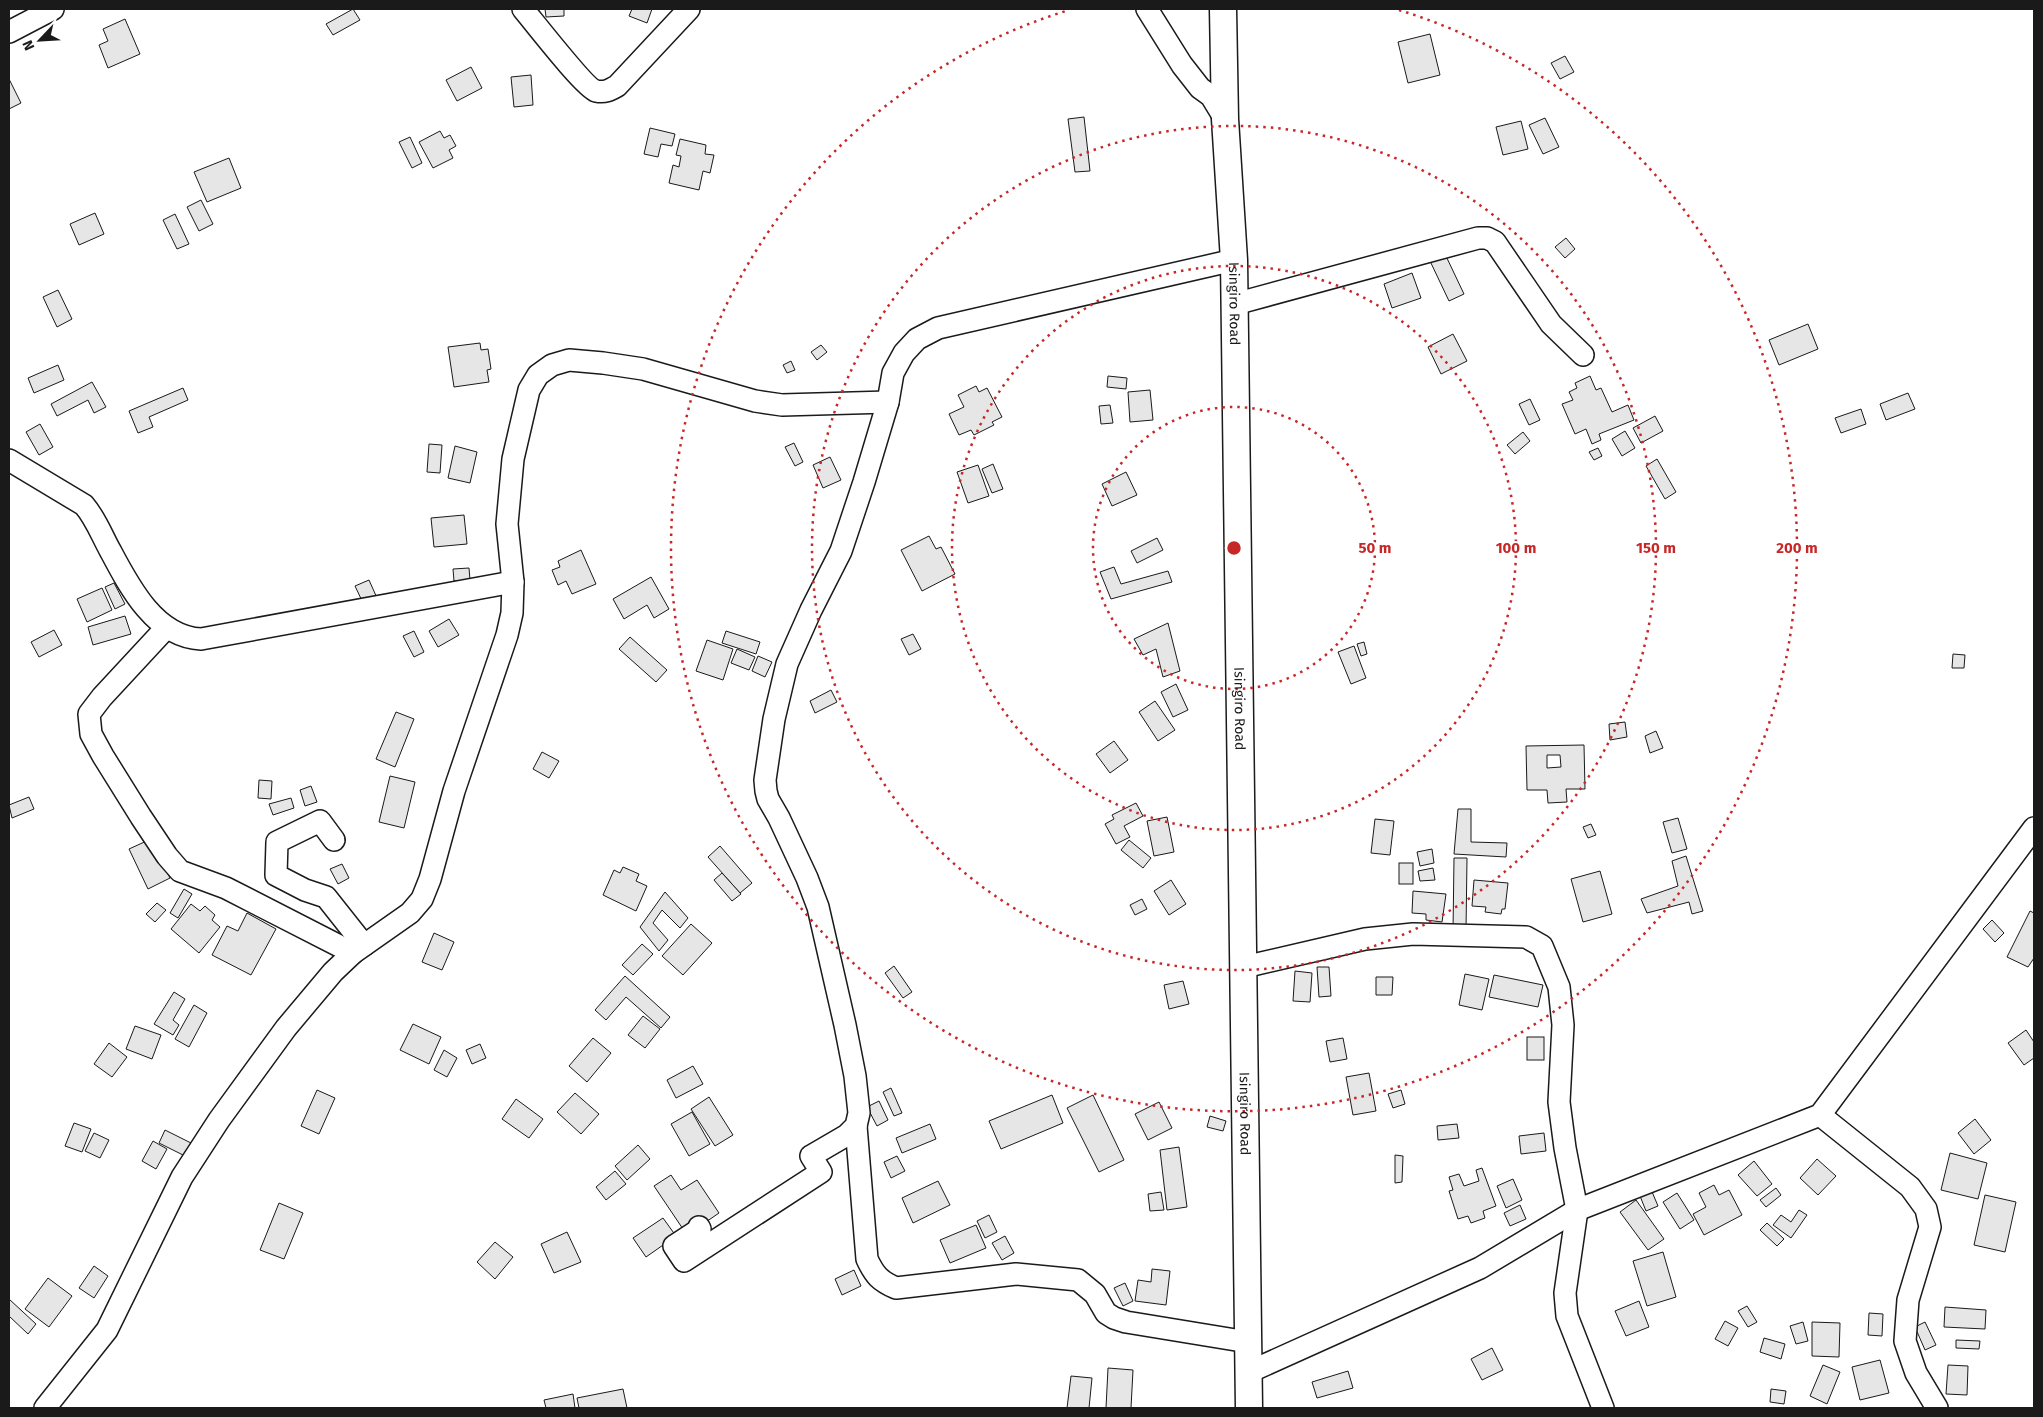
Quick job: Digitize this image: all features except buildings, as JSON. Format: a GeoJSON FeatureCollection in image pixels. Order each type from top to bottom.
{"type":"FeatureCollection","features":[{"type":"Feature","properties":{"kind":"main road","name":"Isingiro Road"},"geometry":{"type":"LineString","coordinates":[[1223,9],[1225,119],[1235,304],[1249,1408]]}},
{"type":"Feature","properties":{"kind":"street"},"geometry":{"type":"LineString","coordinates":[[9,32],[53,9]]}},
{"type":"Feature","properties":{"kind":"street"},"geometry":{"type":"LineString","coordinates":[[524,9],[582,81],[594,91],[607,92],[617,86],[689,9]]}},
{"type":"Feature","properties":{"kind":"street"},"geometry":{"type":"LineString","coordinates":[[1147,9],[1182,65],[1200,88],[1211,96],[1225,119]]}},
{"type":"Feature","properties":{"kind":"street"},"geometry":{"type":"LineString","coordinates":[[1235,304],[1478,238],[1487,238],[1495,242],[1551,324],[1583,355]]}},
{"type":"Feature","properties":{"kind":"street"},"geometry":{"type":"LineString","coordinates":[[1234,260],[938,328],[918,339],[904,353],[894,373],[888,402],[841,550],[810,610],[787,664],[774,719],[765,780],[768,799],[783,827],[818,907],[845,1025],[855,1076],[859,1113],[856,1126],[867,1259],[872,1270],[882,1281],[896,1288],[1016,1274],[1078,1280],[1095,1294],[1106,1312],[1114,1318],[1126,1322],[1248,1342]]}},
{"type":"Feature","properties":{"kind":"street"},"geometry":{"type":"LineString","coordinates":[[45,1408],[107,1330],[182,1177],[219,1120],[286,1028],[333,972],[359,949],[410,913],[422,898],[430,879],[454,791],[507,635],[512,613],[513,582],[507,524],[513,459],[529,390],[538,375],[552,365],[569,360],[644,369],[755,401],[782,405],[888,402]]}},
{"type":"Feature","properties":{"kind":"street"},"geometry":{"type":"LineString","coordinates":[[9,460],[84,505],[92,514],[134,592],[166,628],[187,638],[201,639],[513,582]]}},
{"type":"Feature","properties":{"kind":"street"},"geometry":{"type":"LineString","coordinates":[[166,628],[102,697],[89,714],[91,734],[103,756],[146,825],[180,871],[226,888],[359,949]]}},
{"type":"Feature","properties":{"kind":"street"},"geometry":{"type":"LineString","coordinates":[[334,840],[320,821],[277,842],[276,875],[305,890],[326,897],[359,949]]}},
{"type":"Feature","properties":{"kind":"street"},"geometry":{"type":"LineString","coordinates":[[1248,1372],[1480,1268],[1577,1210],[1820,1115],[2034,828]]}},
{"type":"Feature","properties":{"kind":"street"},"geometry":{"type":"LineString","coordinates":[[1244,967],[1365,939],[1412,934],[1526,936],[1542,946],[1559,987],[1564,1025],[1560,1102],[1565,1148],[1577,1210],[1564,1293],[1567,1316],[1603,1408]]}},
{"type":"Feature","properties":{"kind":"street"},"geometry":{"type":"LineString","coordinates":[[1820,1115],[1910,1187],[1926,1209],[1930,1227],[1908,1300],[1905,1340],[1916,1373],[1937,1408]]}},
{"type":"Feature","properties":{"kind":"street"},"geometry":{"type":"LineString","coordinates":[[699,1227],[700,1229],[674,1246],[684,1260],[821,1172],[811,1156],[847,1135],[856,1126]]}}]}
